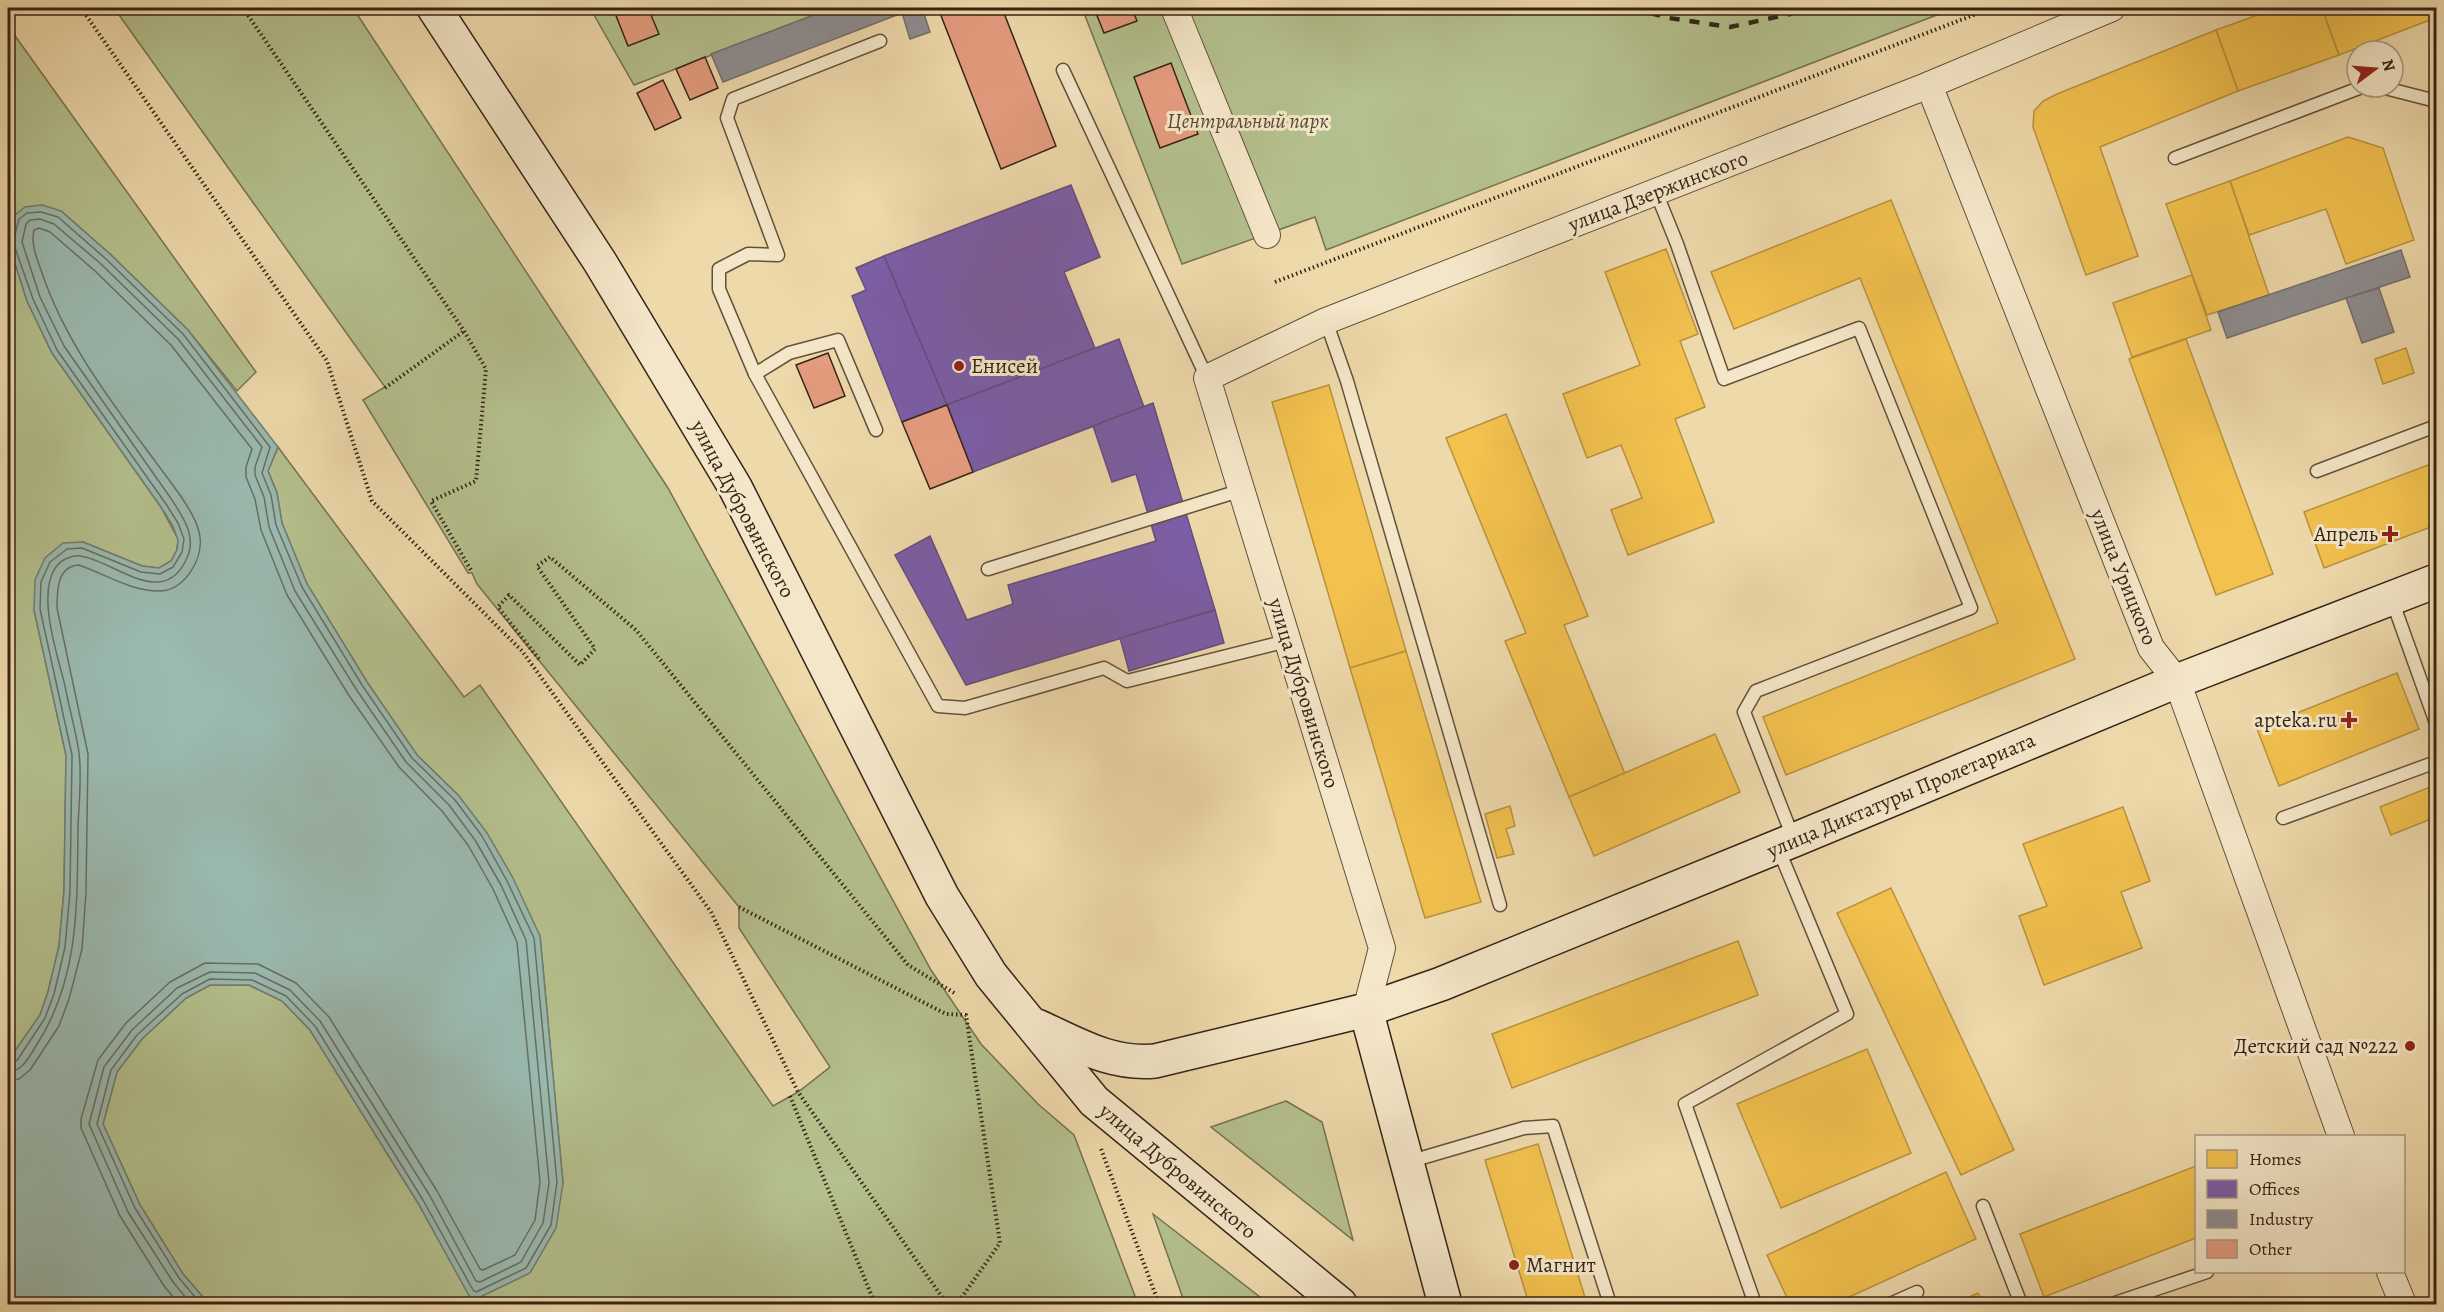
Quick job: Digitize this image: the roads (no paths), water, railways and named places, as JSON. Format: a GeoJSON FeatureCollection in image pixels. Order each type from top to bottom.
{"type":"FeatureCollection","features":[{"type":"Feature","properties":{"kind":"main road","name":"улица Дубровинского"},"geometry":{"type":"LineString","coordinates":[[434,8],[600,262],[735,487],[942,896],[991,975],[1094,1101],[1340,1305]]}},
{"type":"Feature","properties":{"kind":"main road","name":"улица Диктатуры Пролетариата"},"geometry":{"type":"LineString","coordinates":[[1366,1010],[1441,984],[2176,681],[2436,581]]}},
{"type":"Feature","properties":{"kind":"main road","name":"улица Дубровинского"},"geometry":{"type":"LineString","coordinates":[[1030,1023],[1112,1059],[1134,1063],[1155,1061],[1366,1010],[1445,1305]]}},
{"type":"Feature","properties":{"kind":"street"},"geometry":{"type":"LineString","coordinates":[[1174,8],[1267,235]]}},
{"type":"Feature","properties":{"kind":"street","name":"улица Дзержинского"},"geometry":{"type":"LineString","coordinates":[[1207,378],[1326,321],[1929,84],[2112,8]]}},
{"type":"Feature","properties":{"kind":"street","name":"улица Урицкого"},"geometry":{"type":"LineString","coordinates":[[1929,84],[2151,648],[2176,681],[2340,1135]]}},
{"type":"Feature","properties":{"kind":"street","name":"улица Дубровинского"},"geometry":{"type":"LineString","coordinates":[[1207,378],[1382,948],[1366,1010]]}},
{"type":"Feature","properties":{"kind":"street"},"geometry":{"type":"LineString","coordinates":[[2390,1273],[2403,1305]]}},
{"type":"Feature","properties":{"kind":"lane"},"geometry":{"type":"LineString","coordinates":[[879,41],[733,99],[727,118],[778,255],[748,254],[719,269],[719,289],[755,374],[938,705],[965,708],[1104,668],[1127,681],[1287,641]]}},
{"type":"Feature","properties":{"kind":"lane"},"geometry":{"type":"LineString","coordinates":[[1063,70],[1207,378]]}},
{"type":"Feature","properties":{"kind":"lane"},"geometry":{"type":"LineString","coordinates":[[2175,158],[2345,93]]}},
{"type":"Feature","properties":{"kind":"lane"},"geometry":{"type":"LineString","coordinates":[[2405,93],[2436,101]]}},
{"type":"Feature","properties":{"kind":"lane"},"geometry":{"type":"LineString","coordinates":[[1656,192],[1724,379],[1860,328],[1971,608],[1756,692],[1744,712],[1786,843],[1847,1014],[1685,1104],[1755,1305]]}},
{"type":"Feature","properties":{"kind":"lane"},"geometry":{"type":"LineString","coordinates":[[1326,321],[1350,392],[1500,905]]}},
{"type":"Feature","properties":{"kind":"lane"},"geometry":{"type":"LineString","coordinates":[[755,374],[789,353],[838,340],[876,430]]}},
{"type":"Feature","properties":{"kind":"lane"},"geometry":{"type":"LineString","coordinates":[[2318,471],[2436,426]]}},
{"type":"Feature","properties":{"kind":"lane"},"geometry":{"type":"LineString","coordinates":[[988,569],[1242,490]]}},
{"type":"Feature","properties":{"kind":"lane"},"geometry":{"type":"LineString","coordinates":[[2391,598],[2436,723]]}},
{"type":"Feature","properties":{"kind":"lane"},"geometry":{"type":"LineString","coordinates":[[2283,818],[2436,762]]}},
{"type":"Feature","properties":{"kind":"lane"},"geometry":{"type":"LineString","coordinates":[[1407,1162],[1524,1128],[1553,1126],[1610,1305]]}},
{"type":"Feature","properties":{"kind":"lane"},"geometry":{"type":"LineString","coordinates":[[1983,1206],[2021,1305]]}},
{"type":"Feature","properties":{"kind":"lane"},"geometry":{"type":"LineString","coordinates":[[2112,1305],[2204,1273]]}},
{"type":"Feature","properties":{"kind":"lane"},"geometry":{"type":"LineString","coordinates":[[1890,1305],[1917,1292]]}},
{"type":"Feature","properties":{"kind":"water"},"geometry":{"type":"Polygon","coordinates":[[[42,205],[61,211],[110,254],[188,330],[278,447],[268,471],[277,493],[282,523],[307,584],[367,682],[417,755],[459,796],[487,833],[513,878],[540,936],[563,1183],[556,1228],[530,1273],[472,1301],[418,1203],[310,1030],[282,1001],[249,985],[210,985],[186,998],[142,1039],[117,1072],[103,1124],[140,1205],[183,1274],[209,1304],[8,1304],[8,1061],[40,1015],[48,992],[59,946],[64,891],[66,755],[34,610],[35,580],[45,558],[63,543],[83,542],[142,566],[159,568],[171,561],[177,550],[178,540],[173,526],[161,507],[52,353],[27,301],[9,244],[14,216],[25,207],[42,205]]]}},
{"type":"Feature","properties":{"kind":"railway"},"geometry":{"type":"LineString","coordinates":[[1631,8],[1669,18],[1730,27],[1790,14],[1800,8]]}},
{"type":"Feature","properties":{"kind":"place","name":"Енисей"},"geometry":{"type":"Point","coordinates":[959,366]}},
{"type":"Feature","properties":{"kind":"place","name":"Апрель"},"geometry":{"type":"Point","coordinates":[2390,534]}},
{"type":"Feature","properties":{"kind":"place","name":"apteka.ru"},"geometry":{"type":"Point","coordinates":[2349,720]}},
{"type":"Feature","properties":{"kind":"place","name":"Детский сад №222"},"geometry":{"type":"Point","coordinates":[2410,1046]}},
{"type":"Feature","properties":{"kind":"place","name":"Магнит"},"geometry":{"type":"Point","coordinates":[1514,1265]}},
{"type":"Feature","properties":{"kind":"park label","name":"Центральный парк"},"geometry":{"type":"Point","coordinates":[1248,121]}}]}
